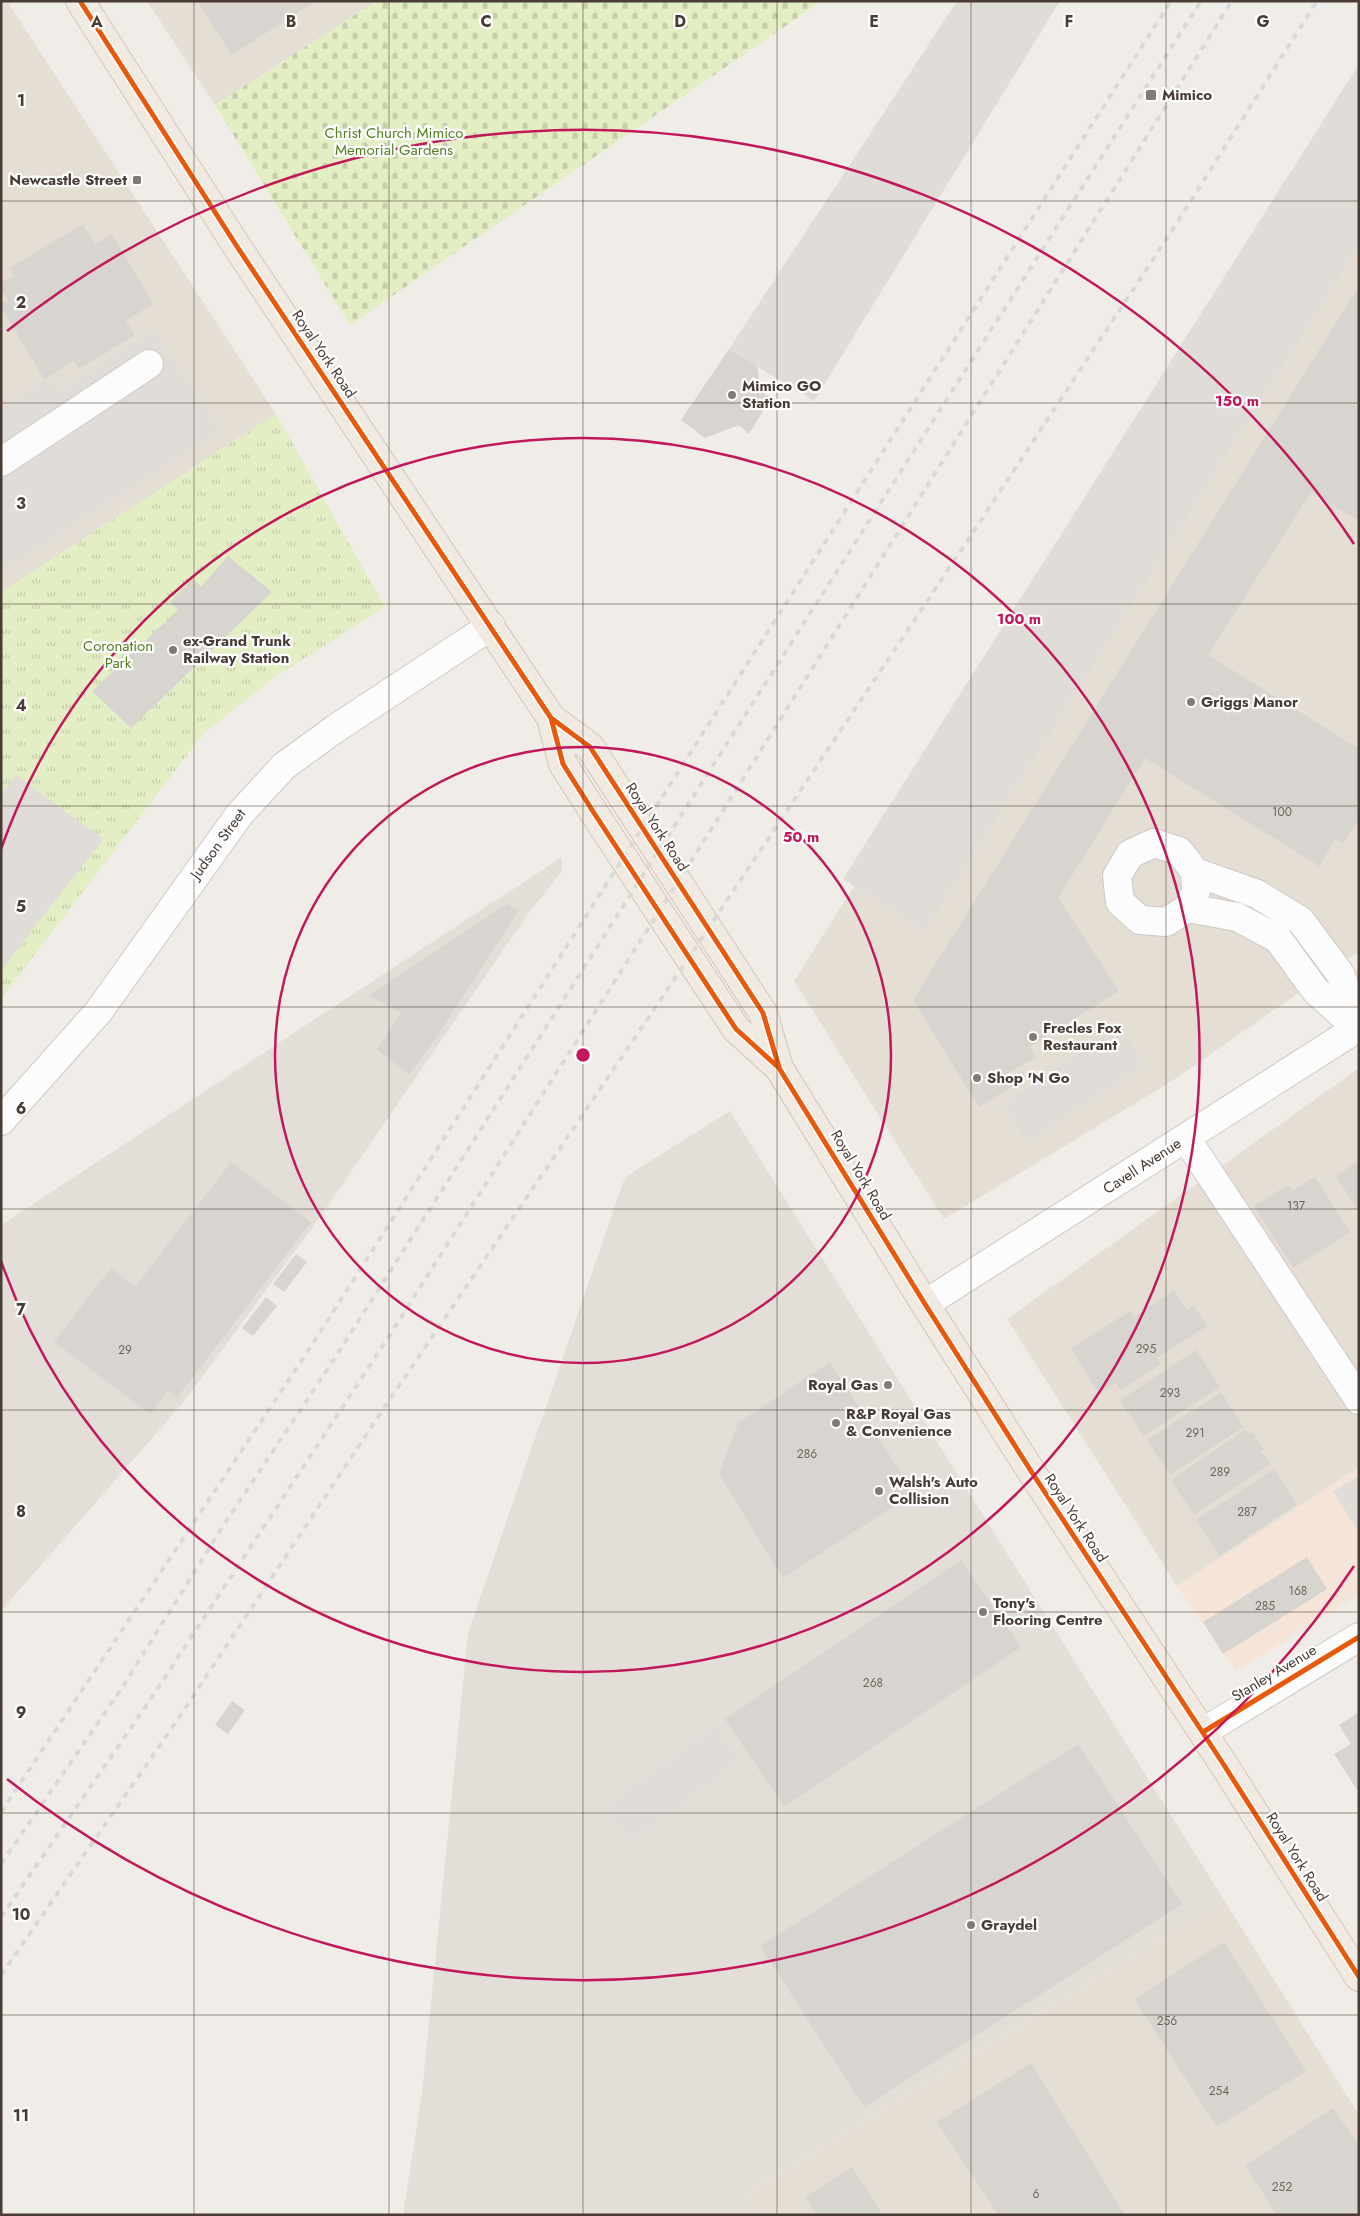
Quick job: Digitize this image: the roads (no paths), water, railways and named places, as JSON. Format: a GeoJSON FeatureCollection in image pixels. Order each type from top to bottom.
{"type":"FeatureCollection","features":[{"type":"Feature","properties":{"kind":"main road","name":"Royal York Road"},"geometry":{"type":"LineString","coordinates":[[80,1],[236,245],[551,718],[563,764],[594,813],[736,1029],[779,1068],[925,1304],[1058,1512],[1203,1732],[1359,1977]]}},
{"type":"Feature","properties":{"kind":"street"},"geometry":{"type":"LineString","coordinates":[[1,462],[149,364]]}},
{"type":"Feature","properties":{"kind":"street","name":"Judson Street"},"geometry":{"type":"LineString","coordinates":[[1,1121],[99,1011],[239,815],[284,766],[335,729],[491,626]]}},
{"type":"Feature","properties":{"kind":"street"},"geometry":{"type":"LineString","coordinates":[[1195,872],[1196,891],[1188,908],[1166,922],[1140,920],[1120,902],[1116,876],[1130,854],[1154,843],[1179,851],[1195,872],[1257,894],[1301,921],[1341,975],[1358,1028]]}},
{"type":"Feature","properties":{"kind":"street"},"geometry":{"type":"LineString","coordinates":[[1188,908],[1237,917],[1278,940],[1316,991],[1358,1028]]}},
{"type":"Feature","properties":{"kind":"street","name":"Cavell Avenue"},"geometry":{"type":"LineString","coordinates":[[925,1304],[1358,1028]]}},
{"type":"Feature","properties":{"kind":"street"},"geometry":{"type":"LineString","coordinates":[[1186,1138],[1359,1400]]}},
{"type":"Feature","properties":{"kind":"street","name":"Stanley Avenue"},"geometry":{"type":"LineString","coordinates":[[1203,1732],[1359,1637]]}},
{"type":"Feature","properties":{"kind":"railway"},"geometry":{"type":"LineString","coordinates":[[1,1812],[308,1351],[1171,1]]}},
{"type":"Feature","properties":{"kind":"railway"},"geometry":{"type":"LineString","coordinates":[[1,1864],[122,1688],[225,1523],[331,1364],[1201,1]]}},
{"type":"Feature","properties":{"kind":"railway"},"geometry":{"type":"LineString","coordinates":[[1,1917],[146,1706],[384,1344],[707,836],[1232,1]]}},
{"type":"Feature","properties":{"kind":"railway"},"geometry":{"type":"LineString","coordinates":[[1,1975],[174,1725],[382,1411],[655,1008],[970,537],[1173,229],[1317,1]]}},
{"type":"Feature","properties":{"kind":"place","name":"Mimico"},"geometry":{"type":"Point","coordinates":[1151,95]}},
{"type":"Feature","properties":{"kind":"place","name":"Newcastle Street"},"geometry":{"type":"Point","coordinates":[137,180]}},
{"type":"Feature","properties":{"kind":"place","name":"Mimico GO Station"},"geometry":{"type":"Point","coordinates":[732,395]}},
{"type":"Feature","properties":{"kind":"place","name":"ex-Grand Trunk Railway Station"},"geometry":{"type":"Point","coordinates":[173,650]}},
{"type":"Feature","properties":{"kind":"place","name":"Griggs Manor"},"geometry":{"type":"Point","coordinates":[1191,702]}},
{"type":"Feature","properties":{"kind":"place","name":"Frecles Fox Restaurant"},"geometry":{"type":"Point","coordinates":[1033,1037]}},
{"type":"Feature","properties":{"kind":"place","name":"Shop 'N Go"},"geometry":{"type":"Point","coordinates":[977,1078]}},
{"type":"Feature","properties":{"kind":"place","name":"Royal Gas"},"geometry":{"type":"Point","coordinates":[888,1385]}},
{"type":"Feature","properties":{"kind":"place","name":"R&P Royal Gas & Convenience"},"geometry":{"type":"Point","coordinates":[836,1423]}},
{"type":"Feature","properties":{"kind":"place","name":"Walsh's Auto Collision"},"geometry":{"type":"Point","coordinates":[879,1491]}},
{"type":"Feature","properties":{"kind":"place","name":"Tony's Flooring Centre"},"geometry":{"type":"Point","coordinates":[983,1612]}},
{"type":"Feature","properties":{"kind":"place","name":"Graydel"},"geometry":{"type":"Point","coordinates":[971,1925]}},
{"type":"Feature","properties":{"kind":"park label","name":"Christ Church Mimico Memorial Gardens"},"geometry":{"type":"Point","coordinates":[394,142]}},
{"type":"Feature","properties":{"kind":"park label","name":"Coronation Park"},"geometry":{"type":"Point","coordinates":[118,654]}}]}
